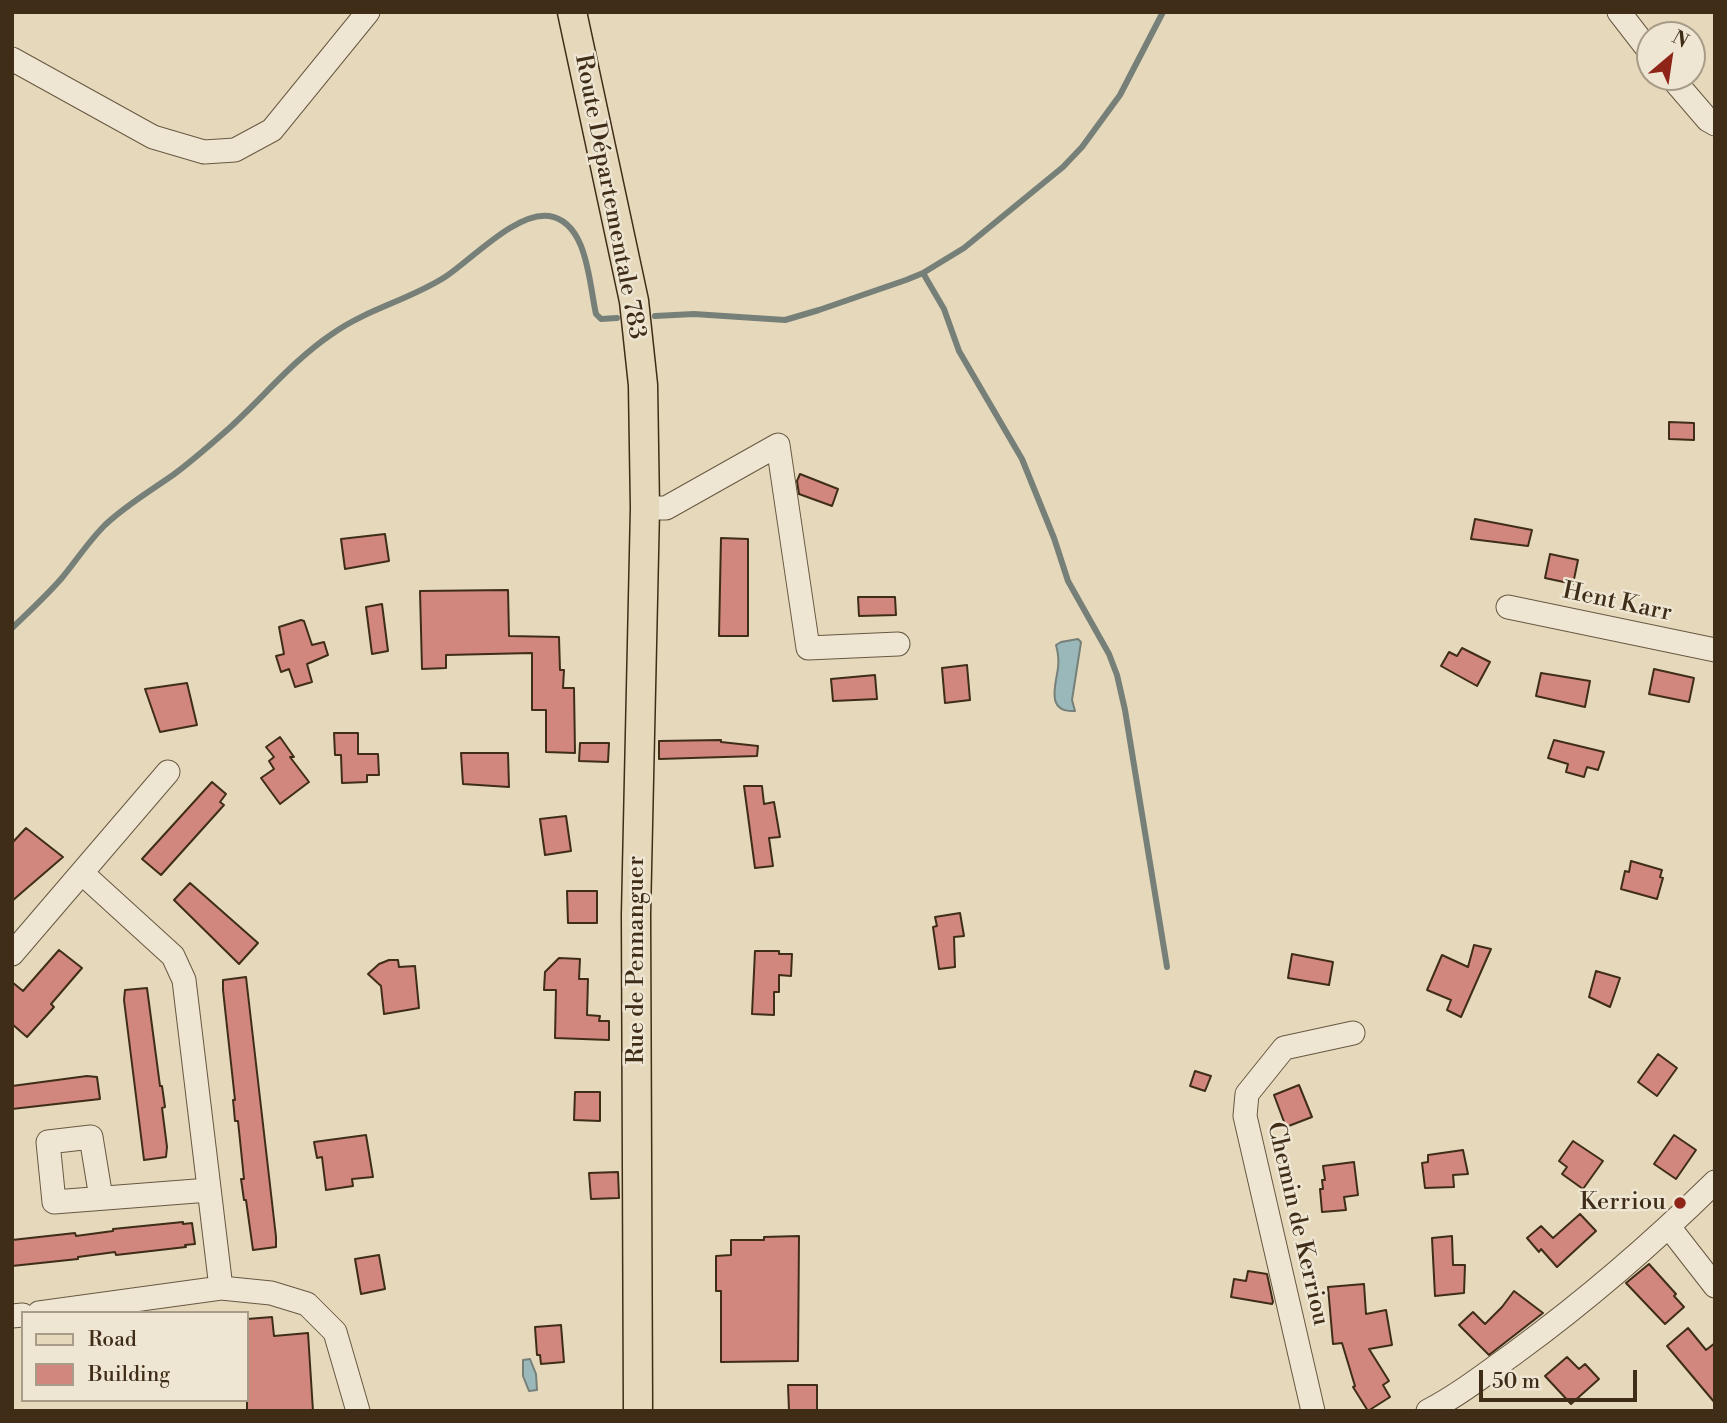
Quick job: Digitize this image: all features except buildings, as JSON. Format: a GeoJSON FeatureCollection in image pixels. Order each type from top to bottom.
{"type":"FeatureCollection","features":[{"type":"Feature","properties":{"kind":"main road","name":"Route Départementale 783"},"geometry":{"type":"LineString","coordinates":[[572,12],[634,301],[643,385],[645,508]]}},
{"type":"Feature","properties":{"kind":"main road","name":"Rue de Pennanguer"},"geometry":{"type":"LineString","coordinates":[[638,1411],[636,914],[645,508]]}},
{"type":"Feature","properties":{"kind":"street"},"geometry":{"type":"LineString","coordinates":[[12,59],[153,137],[204,152],[235,150],[272,130],[368,12]]}},
{"type":"Feature","properties":{"kind":"street"},"geometry":{"type":"LineString","coordinates":[[1619,12],[1636,34]]}},
{"type":"Feature","properties":{"kind":"street"},"geometry":{"type":"LineString","coordinates":[[1683,91],[1708,120],[1715,124]]}},
{"type":"Feature","properties":{"kind":"street"},"geometry":{"type":"LineString","coordinates":[[645,508],[666,508],[778,445],[808,648],[898,644]]}},
{"type":"Feature","properties":{"kind":"street","name":"Hent Karr"},"geometry":{"type":"LineString","coordinates":[[1508,607],[1715,650]]}},
{"type":"Feature","properties":{"kind":"street"},"geometry":{"type":"LineString","coordinates":[[12,954],[168,772]]}},
{"type":"Feature","properties":{"kind":"street"},"geometry":{"type":"LineString","coordinates":[[83,873],[173,956],[184,980],[221,1288]]}},
{"type":"Feature","properties":{"kind":"street","name":"Chemin de Kerriou"},"geometry":{"type":"LineString","coordinates":[[1313,1411],[1245,1116],[1247,1094],[1284,1048],[1353,1033]]}},
{"type":"Feature","properties":{"kind":"street"},"geometry":{"type":"LineString","coordinates":[[1428,1411],[1457,1396],[1557,1322],[1669,1227],[1715,1182]]}},
{"type":"Feature","properties":{"kind":"street"},"geometry":{"type":"LineString","coordinates":[[101,1198],[209,1190]]}},
{"type":"Feature","properties":{"kind":"street"},"geometry":{"type":"LineString","coordinates":[[1669,1227],[1715,1286]]}},
{"type":"Feature","properties":{"kind":"street"},"geometry":{"type":"LineString","coordinates":[[54,1311],[221,1288],[271,1293],[307,1304],[335,1332],[358,1411]]}},
{"type":"Feature","properties":{"kind":"water"},"geometry":{"type":"Polygon","coordinates":[[[1078,639],[1081,642],[1072,700],[1075,711],[1059,707],[1054,696],[1058,662],[1056,645],[1078,639]]]}},
{"type":"Feature","properties":{"kind":"water"},"geometry":{"type":"Polygon","coordinates":[[[530,1359],[536,1374],[537,1390],[529,1391],[523,1376],[523,1360],[530,1359]]]}},
{"type":"Feature","properties":{"kind":"waterway"},"geometry":{"type":"LineString","coordinates":[[655,316],[694,314],[785,320],[923,273],[964,248],[1063,167],[1082,147],[1120,95],[1163,12]]}},
{"type":"Feature","properties":{"kind":"waterway"},"geometry":{"type":"LineString","coordinates":[[12,628],[55,585],[105,525],[200,453],[317,345],[345,325],[445,277],[495,238],[523,221],[536,216],[549,216],[562,221],[572,230],[584,256],[596,314],[601,319],[617,318]]}},
{"type":"Feature","properties":{"kind":"waterway"},"geometry":{"type":"LineString","coordinates":[[923,273],[944,309],[959,351],[1022,459],[1068,581],[1109,654],[1117,675],[1167,967]]}},
{"type":"Feature","properties":{"kind":"place","name":"Kerriou"},"geometry":{"type":"Point","coordinates":[1680,1203]}}]}
